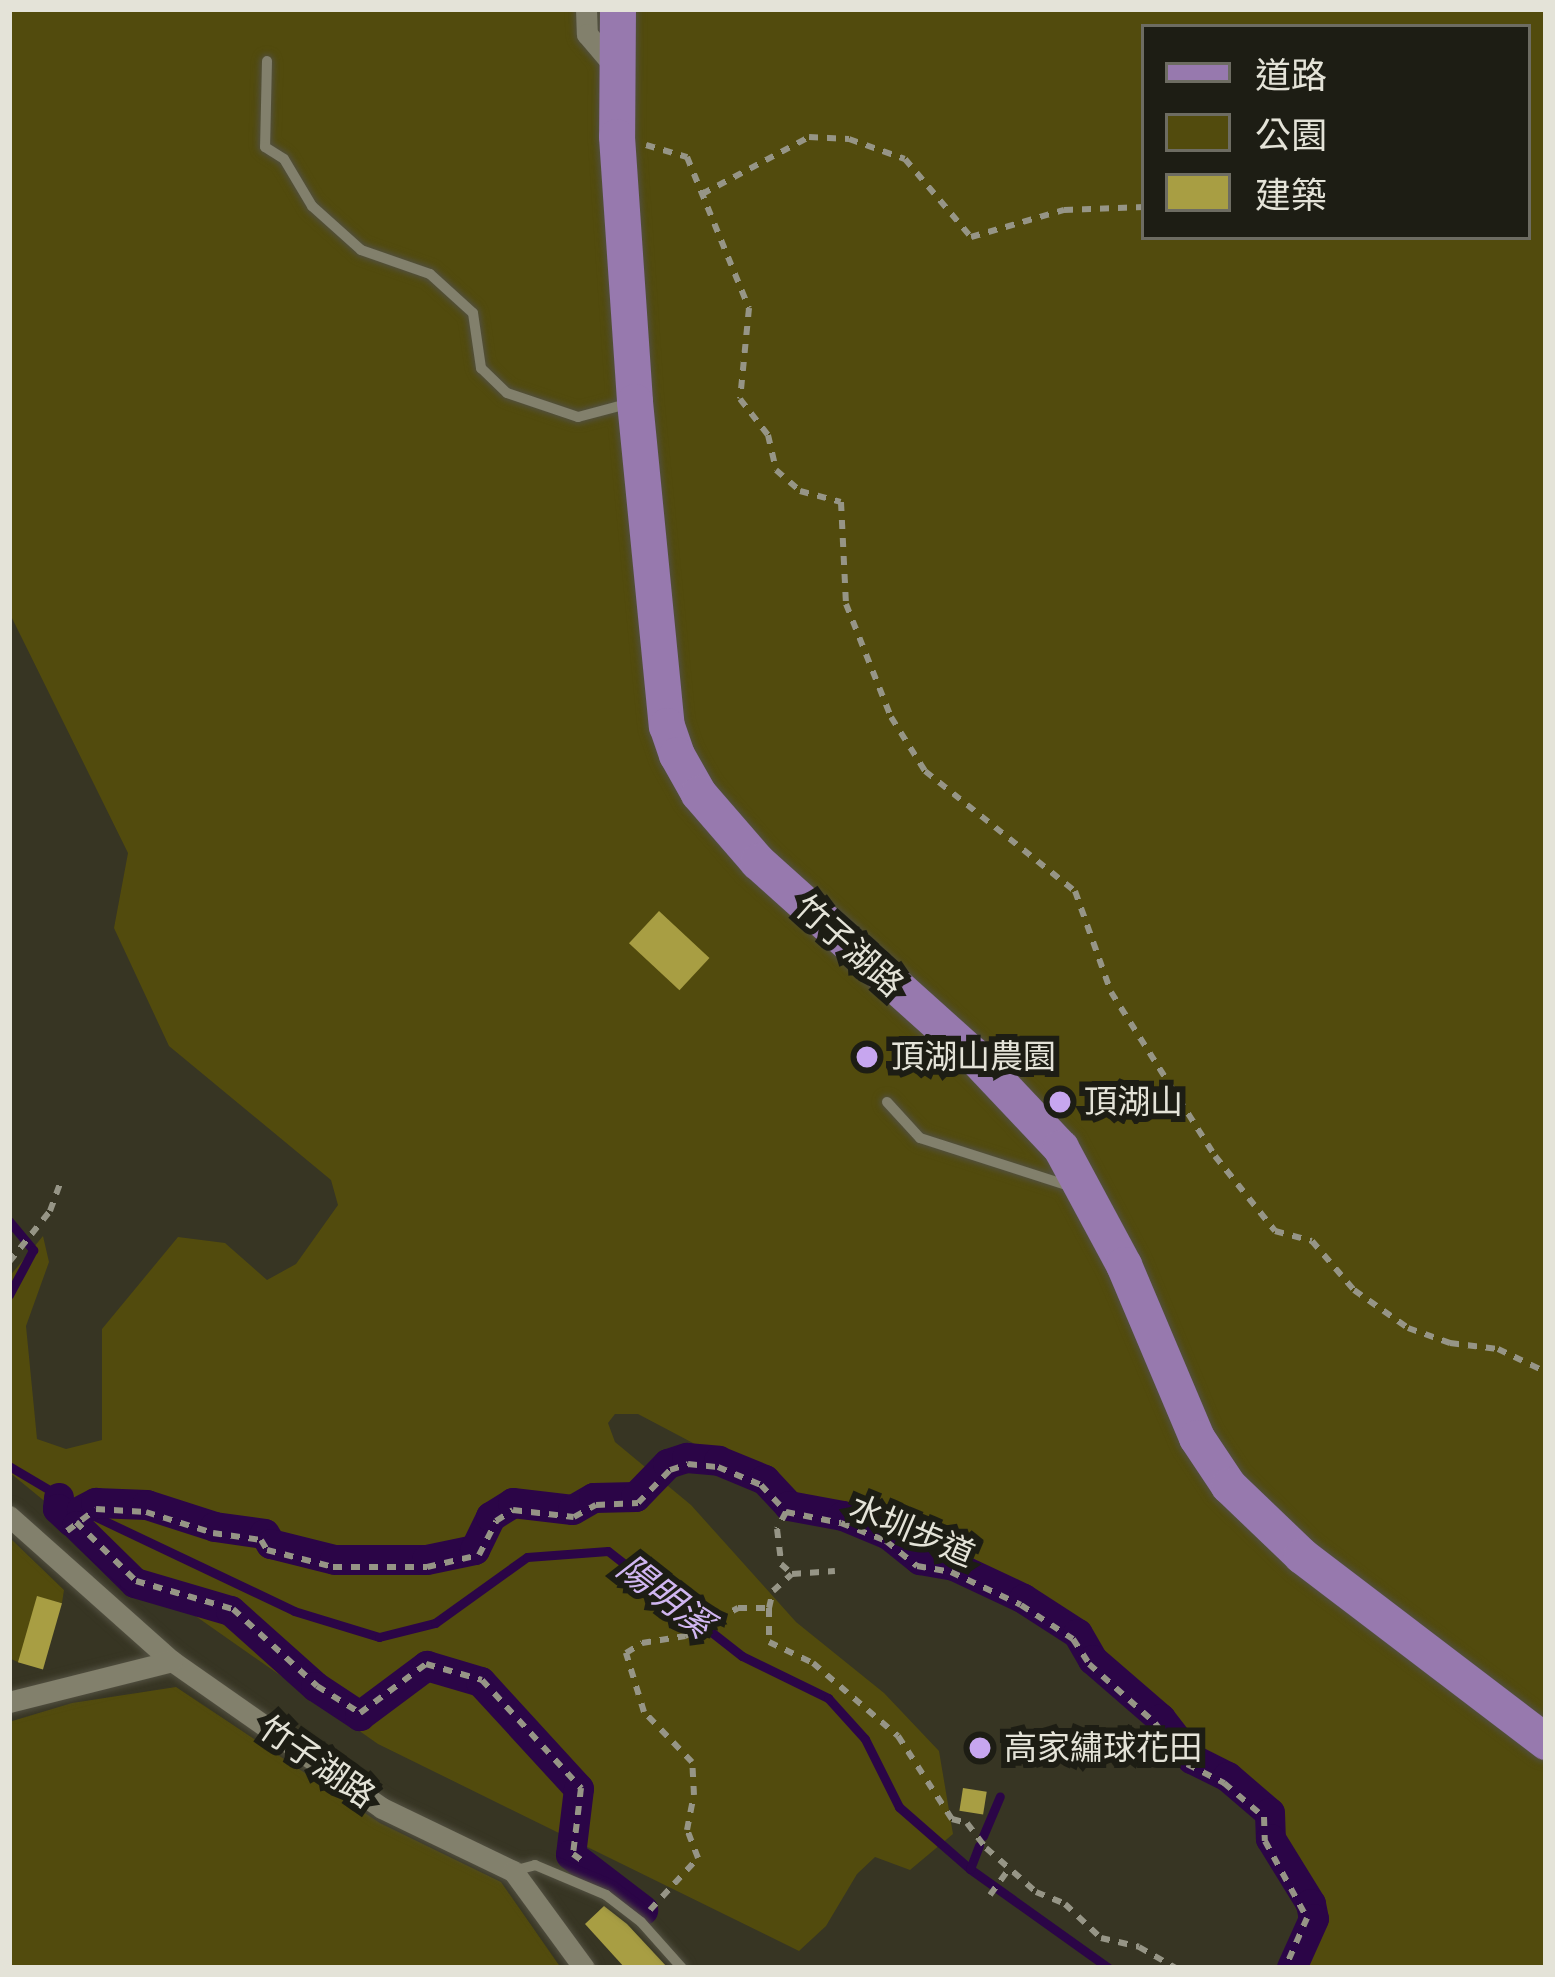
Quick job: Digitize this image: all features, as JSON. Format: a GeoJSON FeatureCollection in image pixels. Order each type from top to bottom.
{"type":"FeatureCollection","features":[{"type":"Feature","properties":{"kind":"main road","name":"竹子湖路"},"geometry":{"type":"LineString","coordinates":[[618,9],[616,136],[634,402],[667,726],[676,755],[699,794],[758,862],[973,1055],[1061,1148],[1088,1192],[1197,1438],[1229,1486],[1302,1556],[1546,1742]]}},
{"type":"Feature","properties":{"kind":"street"},"geometry":{"type":"LineString","coordinates":[[586,9],[587,34],[615,68]]}},
{"type":"Feature","properties":{"kind":"street","name":"竹子湖路"},"geometry":{"type":"LineString","coordinates":[[9,1516],[172,1661],[382,1808],[512,1871],[584,1968]]}},
{"type":"Feature","properties":{"kind":"street"},"geometry":{"type":"LineString","coordinates":[[9,1702],[172,1661]]}},
{"type":"Feature","properties":{"kind":"lane"},"geometry":{"type":"LineString","coordinates":[[267,61],[265,148],[284,159],[312,206],[361,250],[430,274],[472,313],[481,368],[507,393],[578,416],[634,402]]}},
{"type":"Feature","properties":{"kind":"lane"},"geometry":{"type":"LineString","coordinates":[[887,1102],[920,1138],[1088,1192]]}},
{"type":"Feature","properties":{"kind":"lane"},"geometry":{"type":"LineString","coordinates":[[512,1871],[535,1865],[606,1895],[641,1922],[682,1968]]}},
{"type":"Feature","properties":{"kind":"path"},"geometry":{"type":"LineString","coordinates":[[616,136],[687,157],[749,308],[740,399],[768,435],[776,470],[800,491],[841,502],[846,604],[891,717],[926,772],[1075,891],[1111,992],[1215,1156],[1275,1231],[1312,1241],[1354,1290],[1408,1328],[1450,1342],[1498,1349],[1546,1372]]}},
{"type":"Feature","properties":{"kind":"path"},"geometry":{"type":"LineString","coordinates":[[702,194],[809,137],[849,139],[905,160],[971,237],[1064,210],[1141,206]]}},
{"type":"Feature","properties":{"kind":"path"},"geometry":{"type":"LineString","coordinates":[[10,1261],[33,1236],[61,1180]]}},
{"type":"Feature","properties":{"kind":"path","name":"水圳步道"},"geometry":{"type":"LineString","coordinates":[[76,1522],[96,1509],[146,1512],[213,1533],[261,1540],[267,1550],[334,1567],[427,1567],[479,1555],[503,1514],[574,1517],[596,1505],[638,1503],[654,1492],[664,1474],[688,1464],[718,1468],[760,1485],[785,1512],[841,1522],[886,1541],[917,1566],[952,1572],[1021,1605],[1073,1639],[1089,1664],[1155,1723],[1187,1764],[1224,1783],[1264,1817],[1265,1840],[1307,1918],[1285,1968]]}},
{"type":"Feature","properties":{"kind":"path"},"geometry":{"type":"LineString","coordinates":[[785,1512],[777,1528],[781,1564],[792,1574]]}},
{"type":"Feature","properties":{"kind":"path"},"geometry":{"type":"LineString","coordinates":[[67,1532],[76,1522],[136,1581],[232,1609],[303,1674],[360,1713],[426,1664],[482,1680],[580,1788],[573,1854],[592,1868]]}},
{"type":"Feature","properties":{"kind":"path"},"geometry":{"type":"LineString","coordinates":[[835,1571],[792,1574],[773,1591],[769,1642],[812,1663],[898,1736],[952,1819],[968,1823],[1036,1892],[1065,1904],[1101,1938],[1138,1946],[1176,1968]]}},
{"type":"Feature","properties":{"kind":"path"},"geometry":{"type":"LineString","coordinates":[[641,1922],[698,1858],[687,1830],[692,1762],[644,1712],[626,1653],[642,1643],[685,1636],[738,1608],[770,1608]]}},
{"type":"Feature","properties":{"kind":"path"},"geometry":{"type":"LineString","coordinates":[[990,1895],[1010,1867]]}},
{"type":"Feature","properties":{"kind":"green space"},"geometry":{"type":"Polygon","coordinates":[[[9,9],[1546,9],[1546,1968],[1299,1968],[1311,1912],[1292,1857],[1261,1807],[1064,1634],[1025,1603],[957,1571],[911,1537],[778,1488],[638,1414],[615,1414],[608,1423],[615,1442],[691,1505],[796,1622],[884,1693],[939,1751],[953,1834],[910,1870],[875,1857],[857,1874],[826,1926],[799,1951],[378,1744],[120,1563],[9,1472],[9,1277],[43,1236],[49,1262],[26,1326],[37,1439],[66,1449],[102,1440],[102,1329],[178,1237],[225,1243],[267,1280],[296,1264],[338,1205],[331,1180],[169,1046],[114,928],[128,853],[9,612],[9,9]]]}},
{"type":"Feature","properties":{"kind":"green space"},"geometry":{"type":"Polygon","coordinates":[[[9,1537],[64,1590],[62,1603],[37,1597],[20,1663],[9,1658],[9,1537]]]}},
{"type":"Feature","properties":{"kind":"green space"},"geometry":{"type":"Polygon","coordinates":[[[176,1687],[380,1823],[501,1882],[561,1968],[9,1968],[9,1722],[72,1703],[176,1687]]]}},
{"type":"Feature","properties":{"kind":"building"},"geometry":{"type":"Polygon","coordinates":[[[659,911],[709,958],[679,990],[629,943],[659,911]]]}},
{"type":"Feature","properties":{"kind":"building"},"geometry":{"type":"Polygon","coordinates":[[[37,1596],[62,1603],[43,1669],[18,1662],[37,1596]]]}},
{"type":"Feature","properties":{"kind":"building"},"geometry":{"type":"Polygon","coordinates":[[[963,1788],[987,1792],[983,1814],[959,1811],[963,1788]]]}},
{"type":"Feature","properties":{"kind":"building"},"geometry":{"type":"Polygon","coordinates":[[[604,1906],[668,1968],[625,1968],[585,1924],[604,1906]]]}},
{"type":"Feature","properties":{"kind":"waterway","name":"陽明溪"},"geometry":{"type":"LineString","coordinates":[[9,1221],[33,1250],[9,1295]]}},
{"type":"Feature","properties":{"kind":"waterway"},"geometry":{"type":"LineString","coordinates":[[82,1510],[96,1503],[147,1505],[215,1527],[265,1534],[271,1544],[335,1560],[427,1560],[475,1550],[491,1517],[513,1503],[573,1510],[594,1498],[636,1497],[668,1464],[687,1458],[719,1461],[765,1480],[789,1506],[843,1516],[889,1535],[920,1560],[954,1566],[1024,1599],[1078,1634],[1093,1660],[1161,1719],[1192,1759],[1228,1777],[1270,1813],[1271,1839],[1311,1904],[1314,1919],[1292,1968]]}},
{"type":"Feature","properties":{"kind":"waterway","name":"陽明溪"},"geometry":{"type":"LineString","coordinates":[[9,1466],[88,1513],[294,1611],[379,1637],[435,1623],[527,1557],[608,1551],[742,1656],[828,1698],[865,1739],[899,1807],[970,1869],[1109,1968]]}},
{"type":"Feature","properties":{"kind":"waterway"},"geometry":{"type":"LineString","coordinates":[[59,1498],[58,1509],[72,1522]]}},
{"type":"Feature","properties":{"kind":"waterway"},"geometry":{"type":"LineString","coordinates":[[77,1526],[135,1583],[231,1611],[316,1687],[360,1716],[427,1666],[481,1682],[579,1789],[571,1855],[643,1910]]}},
{"type":"Feature","properties":{"kind":"waterway"},"geometry":{"type":"LineString","coordinates":[[983,1836],[1000,1796]]}},
{"type":"Feature","properties":{"kind":"waterway"},"geometry":{"type":"LineString","coordinates":[[970,1869],[979,1846]]}},
{"type":"Feature","properties":{"kind":"place","name":"頂湖山農園"},"geometry":{"type":"Point","coordinates":[867,1057]}},
{"type":"Feature","properties":{"kind":"place","name":"頂湖山"},"geometry":{"type":"Point","coordinates":[1060,1102]}},
{"type":"Feature","properties":{"kind":"place","name":"高家繡球花田"},"geometry":{"type":"Point","coordinates":[980,1748]}}]}
